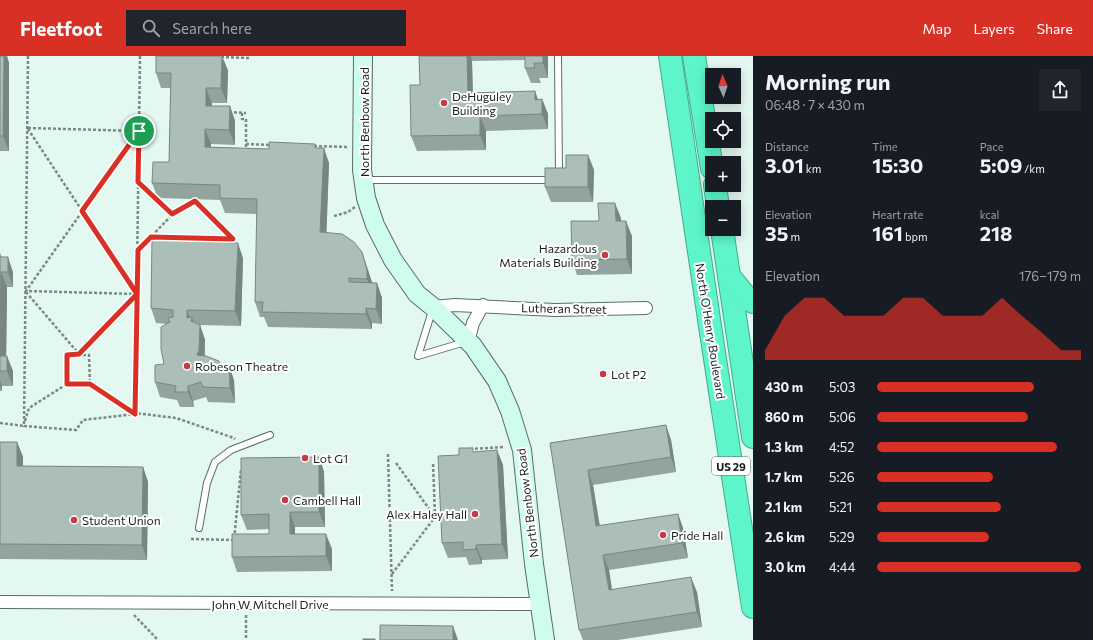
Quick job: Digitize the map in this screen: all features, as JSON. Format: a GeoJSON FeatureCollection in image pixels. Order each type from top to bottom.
{"type":"FeatureCollection","features":[{"type":"Feature","properties":{"kind":"highway","name":"North O'Henry Boulevard"},"geometry":{"type":"LineString","coordinates":[[670,56],[753,606]]}},
{"type":"Feature","properties":{"kind":"highway"},"geometry":{"type":"LineString","coordinates":[[694,56],[710,156]]}},
{"type":"Feature","properties":{"kind":"highway","name":"North O'Henry Boulevard"},"geometry":{"type":"LineString","coordinates":[[723,236],[753,437]]}},
{"type":"Feature","properties":{"kind":"highway"},"geometry":{"type":"LineString","coordinates":[[729,276],[746,297],[753,302]]}},
{"type":"Feature","properties":{"kind":"highway"},"geometry":{"type":"LineString","coordinates":[[743,374],[748,352],[750,330],[753,326]]}},
{"type":"Feature","properties":{"kind":"street","name":"North Benbow Road"},"geometry":{"type":"LineString","coordinates":[[363,56],[362,170],[366,198],[375,225],[393,260],[417,294],[433,307],[473,346],[497,381],[510,411],[522,450],[526,495],[545,640]]}},
{"type":"Feature","properties":{"kind":"street"},"geometry":{"type":"LineString","coordinates":[[363,112],[369,91],[371,68],[375,56]]}},
{"type":"Feature","properties":{"kind":"street"},"geometry":{"type":"LineString","coordinates":[[468,342],[473,322],[483,305]]}},
{"type":"Feature","properties":{"kind":"street","name":"Lutheran Street"},"geometry":{"type":"LineString","coordinates":[[433,307],[483,305],[555,310],[646,308]]}},
{"type":"Feature","properties":{"kind":"street","name":"John W Mitchell Drive"},"geometry":{"type":"LineString","coordinates":[[0,602],[540,604]]}},
{"type":"Feature","properties":{"kind":"lane"},"geometry":{"type":"LineString","coordinates":[[364,180],[560,180],[558,56]]}},
{"type":"Feature","properties":{"kind":"lane"},"geometry":{"type":"LineString","coordinates":[[433,307],[418,356],[468,342]]}},
{"type":"Feature","properties":{"kind":"lane"},"geometry":{"type":"LineString","coordinates":[[199,528],[206,483],[215,462],[231,450],[270,435]]}},
{"type":"Feature","properties":{"kind":"path"},"geometry":{"type":"LineString","coordinates":[[24,426],[28,56]]}},
{"type":"Feature","properties":{"kind":"path"},"geometry":{"type":"LineString","coordinates":[[135,414],[140,56]]}},
{"type":"Feature","properties":{"kind":"path"},"geometry":{"type":"LineString","coordinates":[[219,57],[250,58]]}},
{"type":"Feature","properties":{"kind":"path"},"geometry":{"type":"LineString","coordinates":[[224,112],[246,113]]}},
{"type":"Feature","properties":{"kind":"path"},"geometry":{"type":"LineString","coordinates":[[242,113],[242,119],[246,119],[246,152]]}},
{"type":"Feature","properties":{"kind":"path"},"geometry":{"type":"LineString","coordinates":[[28,128],[139,131]]}},
{"type":"Feature","properties":{"kind":"path"},"geometry":{"type":"LineString","coordinates":[[28,128],[137,294]]}},
{"type":"Feature","properties":{"kind":"path"},"geometry":{"type":"LineString","coordinates":[[26,291],[139,131]]}},
{"type":"Feature","properties":{"kind":"path"},"geometry":{"type":"LineString","coordinates":[[246,144],[277,145]]}},
{"type":"Feature","properties":{"kind":"path"},"geometry":{"type":"LineString","coordinates":[[269,145],[269,151]]}},
{"type":"Feature","properties":{"kind":"path"},"geometry":{"type":"LineString","coordinates":[[307,146],[352,147]]}},
{"type":"Feature","properties":{"kind":"path"},"geometry":{"type":"LineString","coordinates":[[138,182],[172,214]]}},
{"type":"Feature","properties":{"kind":"path"},"geometry":{"type":"LineString","coordinates":[[138,250],[172,214],[195,201],[233,239],[151,237]]}},
{"type":"Feature","properties":{"kind":"path"},"geometry":{"type":"LineString","coordinates":[[334,216],[348,212],[357,206]]}},
{"type":"Feature","properties":{"kind":"path"},"geometry":{"type":"LineString","coordinates":[[26,291],[137,294]]}},
{"type":"Feature","properties":{"kind":"path"},"geometry":{"type":"LineString","coordinates":[[26,291],[79,354]]}},
{"type":"Feature","properties":{"kind":"path"},"geometry":{"type":"LineString","coordinates":[[79,354],[137,294]]}},
{"type":"Feature","properties":{"kind":"path"},"geometry":{"type":"LineString","coordinates":[[67,384],[67,355],[79,354],[89,355],[90,384]]}},
{"type":"Feature","properties":{"kind":"path"},"geometry":{"type":"LineString","coordinates":[[24,426],[29,408],[67,384],[90,384],[135,414]]}},
{"type":"Feature","properties":{"kind":"path"},"geometry":{"type":"LineString","coordinates":[[0,423],[76,430],[83,420],[135,414],[176,418],[234,438],[242,457],[234,540],[191,539]]}},
{"type":"Feature","properties":{"kind":"path"},"geometry":{"type":"LineString","coordinates":[[466,449],[508,447]]}},
{"type":"Feature","properties":{"kind":"path"},"geometry":{"type":"LineString","coordinates":[[388,454],[392,594]]}},
{"type":"Feature","properties":{"kind":"path"},"geometry":{"type":"LineString","coordinates":[[396,462],[435,517]]}},
{"type":"Feature","properties":{"kind":"path"},"geometry":{"type":"LineString","coordinates":[[391,575],[435,517],[433,462]]}},
{"type":"Feature","properties":{"kind":"path"},"geometry":{"type":"LineString","coordinates":[[390,517],[435,517]]}},
{"type":"Feature","properties":{"kind":"path"},"geometry":{"type":"LineString","coordinates":[[130,610],[158,640]]}},
{"type":"Feature","properties":{"kind":"path"},"geometry":{"type":"LineString","coordinates":[[246,611],[246,640]]}},
{"type":"Feature","properties":{"kind":"building"},"geometry":{"type":"Polygon","coordinates":[[[0,56],[4,56],[3,136],[0,136],[0,56]]]}},
{"type":"Feature","properties":{"kind":"building"},"geometry":{"type":"Polygon","coordinates":[[[156,56],[222,56],[221,88],[206,88],[206,106],[230,106],[229,130],[205,129],[205,147],[269,149],[269,142],[315,144],[315,148],[324,148],[320,232],[342,234],[354,242],[362,252],[367,270],[367,279],[349,278],[349,282],[377,283],[376,309],[366,308],[366,314],[262,312],[263,302],[255,302],[257,199],[220,198],[220,185],[152,183],[153,162],[169,162],[171,73],[156,73],[156,56]]]}},
{"type":"Feature","properties":{"kind":"building","name":"DeHuguley Building"},"geometry":{"type":"Polygon","coordinates":[[[419,56],[467,56],[468,93],[535,91],[535,100],[542,99],[542,114],[480,116],[480,135],[411,136],[410,85],[420,85],[419,56]]]}},
{"type":"Feature","properties":{"kind":"building"},"geometry":{"type":"Polygon","coordinates":[[[525,56],[543,56],[543,63],[534,63],[535,68],[525,68],[525,56]]]}},
{"type":"Feature","properties":{"kind":"building"},"geometry":{"type":"Polygon","coordinates":[[[566,155],[588,155],[588,187],[545,187],[545,168],[566,168],[566,155]]]}},
{"type":"Feature","properties":{"kind":"building","name":"Hazardous Materials Building"},"geometry":{"type":"Polygon","coordinates":[[[598,203],[615,203],[616,221],[626,221],[627,259],[572,260],[571,221],[599,221],[598,203]]]}},
{"type":"Feature","properties":{"kind":"building"},"geometry":{"type":"Polygon","coordinates":[[[152,240],[238,243],[235,311],[187,310],[187,318],[192,317],[191,321],[200,325],[199,350],[197,355],[206,356],[219,361],[219,364],[229,365],[230,388],[203,387],[201,382],[188,386],[188,392],[175,392],[176,386],[155,382],[155,365],[164,364],[161,349],[161,327],[170,322],[168,318],[173,317],[173,310],[151,308],[152,240]]]}},
{"type":"Feature","properties":{"kind":"building"},"geometry":{"type":"Polygon","coordinates":[[[0,257],[8,257],[8,272],[1,272],[0,356],[0,257]]]}},
{"type":"Feature","properties":{"kind":"building"},"geometry":{"type":"Polygon","coordinates":[[[0,356],[7,356],[7,371],[0,371],[0,356]]]}},
{"type":"Feature","properties":{"kind":"building","name":"Pride Hall"},"geometry":{"type":"Polygon","coordinates":[[[666,425],[671,457],[588,470],[596,526],[678,514],[682,543],[603,555],[609,590],[691,577],[697,612],[579,630],[550,443],[666,425]]]}},
{"type":"Feature","properties":{"kind":"building","name":"Student Union"},"geometry":{"type":"Polygon","coordinates":[[[0,442],[17,442],[17,466],[143,467],[142,545],[0,544],[0,442]]]}},
{"type":"Feature","properties":{"kind":"building","name":"Alex Haley Hall"},"geometry":{"type":"Polygon","coordinates":[[[459,448],[473,448],[473,452],[497,450],[502,544],[476,545],[476,549],[463,550],[463,542],[442,543],[438,456],[459,455],[459,448]]]}},
{"type":"Feature","properties":{"kind":"building","name":"Cambell Hall"},"geometry":{"type":"Polygon","coordinates":[[[319,457],[319,512],[290,512],[290,534],[326,534],[326,556],[232,557],[232,534],[269,534],[269,514],[241,515],[241,458],[319,457]]]}},
{"type":"Feature","properties":{"kind":"building"},"geometry":{"type":"Polygon","coordinates":[[[380,625],[453,626],[453,640],[380,640],[380,625]]]}},
{"type":"Feature","properties":{"kind":"building"},"geometry":{"type":"Polygon","coordinates":[[[375,639],[375,640],[363,640],[375,639]]]}},
{"type":"Feature","properties":{"kind":"place","name":"DeHuguley Building"},"geometry":{"type":"Point","coordinates":[444,103]}},
{"type":"Feature","properties":{"kind":"place","name":"Hazardous Materials Building"},"geometry":{"type":"Point","coordinates":[605,255]}},
{"type":"Feature","properties":{"kind":"place","name":"Robeson Theatre"},"geometry":{"type":"Point","coordinates":[187,366]}},
{"type":"Feature","properties":{"kind":"place","name":"Lot P2"},"geometry":{"type":"Point","coordinates":[603,374]}},
{"type":"Feature","properties":{"kind":"place","name":"Lot G1"},"geometry":{"type":"Point","coordinates":[305,458]}},
{"type":"Feature","properties":{"kind":"place","name":"Cambell Hall"},"geometry":{"type":"Point","coordinates":[285,500]}},
{"type":"Feature","properties":{"kind":"place","name":"Alex Haley Hall"},"geometry":{"type":"Point","coordinates":[475,514]}},
{"type":"Feature","properties":{"kind":"place","name":"Student Union"},"geometry":{"type":"Point","coordinates":[74,520]}},
{"type":"Feature","properties":{"kind":"place","name":"Pride Hall"},"geometry":{"type":"Point","coordinates":[663,535]}},
{"type":"Feature","properties":{"kind":"route"},"geometry":{"type":"LineString","coordinates":[[139,131],[138,182],[172,214],[195,201],[233,239],[151,237],[138,250],[135,414],[90,384],[67,384],[67,355],[79,354],[137,294],[82,211],[139,131]]}}]}
